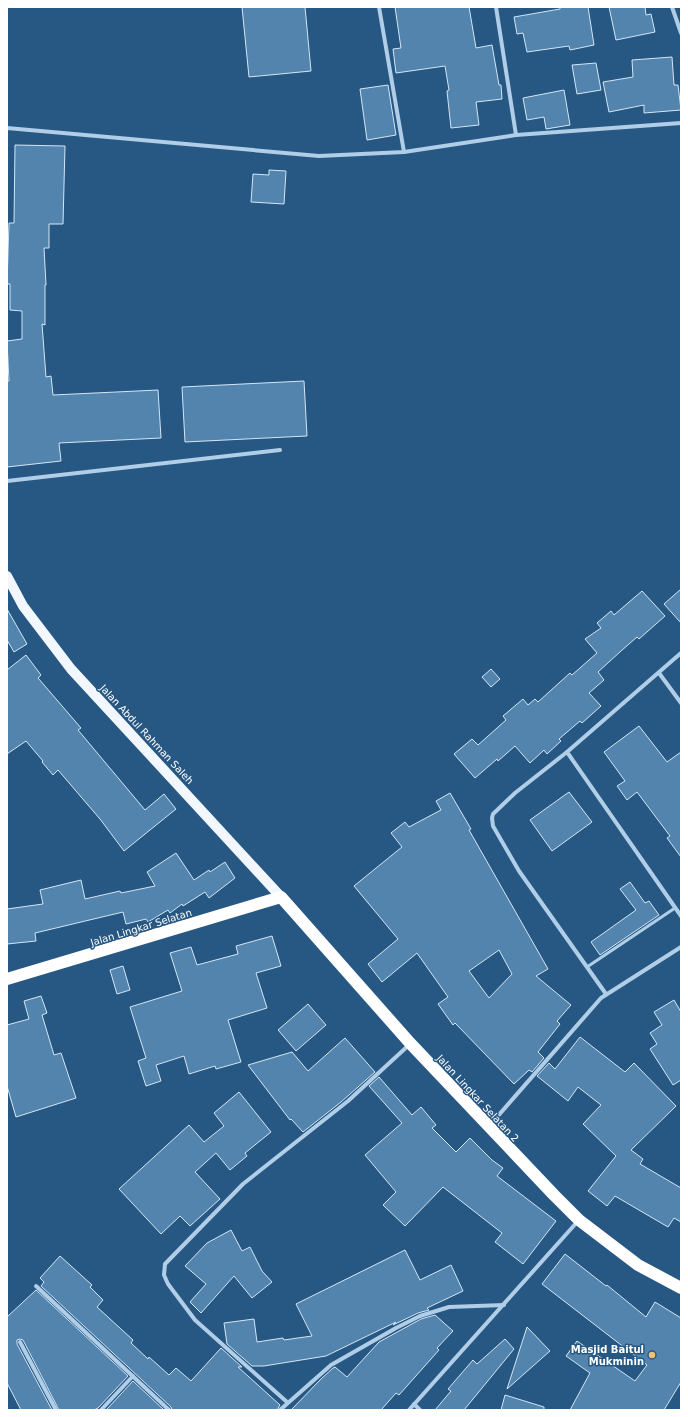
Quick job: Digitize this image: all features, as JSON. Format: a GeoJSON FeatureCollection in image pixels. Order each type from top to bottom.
{"type":"FeatureCollection","features":[{"type":"Feature","properties":{"kind":"highway","name":"Jalan Lingkar Selatan"},"geometry":{"type":"LineString","coordinates":[[7,979],[281,897]]}},
{"type":"Feature","properties":{"kind":"highway","name":"Jalan Lingkar Selatan 2"},"geometry":{"type":"LineString","coordinates":[[281,897],[410,1043],[579,1220],[638,1265],[681,1288]]}},
{"type":"Feature","properties":{"kind":"main road","name":"Jalan Abdul Rahman Saleh"},"geometry":{"type":"LineString","coordinates":[[7,576],[23,606],[71,669],[281,897]]}},
{"type":"Feature","properties":{"kind":"street"},"geometry":{"type":"LineString","coordinates":[[379,7],[404,152]]}},
{"type":"Feature","properties":{"kind":"street"},"geometry":{"type":"LineString","coordinates":[[496,7],[516,135]]}},
{"type":"Feature","properties":{"kind":"street"},"geometry":{"type":"LineString","coordinates":[[672,7],[681,33]]}},
{"type":"Feature","properties":{"kind":"street"},"geometry":{"type":"LineString","coordinates":[[7,128],[319,156],[404,152],[516,135],[681,123]]}},
{"type":"Feature","properties":{"kind":"street"},"geometry":{"type":"LineString","coordinates":[[7,481],[280,450]]}},
{"type":"Feature","properties":{"kind":"street"},"geometry":{"type":"LineString","coordinates":[[606,994],[519,871],[493,826],[492,818],[493,814],[515,793],[567,752],[659,673],[681,652]]}},
{"type":"Feature","properties":{"kind":"street"},"geometry":{"type":"LineString","coordinates":[[659,673],[681,703]]}},
{"type":"Feature","properties":{"kind":"street"},"geometry":{"type":"LineString","coordinates":[[567,752],[681,916]]}},
{"type":"Feature","properties":{"kind":"street"},"geometry":{"type":"LineString","coordinates":[[488,1126],[601,998],[681,947]]}},
{"type":"Feature","properties":{"kind":"street"},"geometry":{"type":"LineString","coordinates":[[287,1402],[195,1320],[168,1284],[164,1275],[165,1264],[244,1184],[302,1136],[348,1101],[410,1043]]}},
{"type":"Feature","properties":{"kind":"street"},"geometry":{"type":"LineString","coordinates":[[409,1410],[579,1220]]}},
{"type":"Feature","properties":{"kind":"street"},"geometry":{"type":"LineString","coordinates":[[36,1286],[169,1410]]}},
{"type":"Feature","properties":{"kind":"street"},"geometry":{"type":"LineString","coordinates":[[280,1410],[287,1402],[331,1365],[420,1316],[449,1307],[504,1305]]}},
{"type":"Feature","properties":{"kind":"street"},"geometry":{"type":"LineString","coordinates":[[20,1342],[56,1410]]}},
{"type":"Feature","properties":{"kind":"street"},"geometry":{"type":"LineString","coordinates":[[100,1410],[132,1376]]}},
{"type":"Feature","properties":{"kind":"street"},"geometry":{"type":"LineString","coordinates":[[414,1404],[420,1410]]}},
{"type":"Feature","properties":{"kind":"lane"},"geometry":{"type":"LineString","coordinates":[[587,967],[675,908]]}},
{"type":"Feature","properties":{"kind":"building"},"geometry":{"type":"Polygon","coordinates":[[[242,7],[305,7],[311,71],[249,77],[242,7]]]}},
{"type":"Feature","properties":{"kind":"building"},"geometry":{"type":"Polygon","coordinates":[[[395,7],[469,7],[476,48],[492,45],[499,85],[501,85],[502,99],[476,102],[479,125],[451,128],[447,91],[449,90],[445,66],[396,73],[393,49],[401,48],[395,7]]]}},
{"type":"Feature","properties":{"kind":"building"},"geometry":{"type":"Polygon","coordinates":[[[560,7],[588,7],[594,45],[570,50],[569,46],[527,52],[523,33],[517,34],[514,17],[560,9],[560,7]]]}},
{"type":"Feature","properties":{"kind":"building"},"geometry":{"type":"Polygon","coordinates":[[[609,7],[645,7],[646,15],[651,14],[655,32],[616,40],[609,7]]]}},
{"type":"Feature","properties":{"kind":"building"},"geometry":{"type":"Polygon","coordinates":[[[672,57],[674,85],[678,85],[681,110],[644,113],[644,105],[609,112],[603,82],[633,77],[632,60],[672,57]]]}},
{"type":"Feature","properties":{"kind":"building"},"geometry":{"type":"Polygon","coordinates":[[[596,63],[601,90],[577,94],[572,65],[596,63]]]}},
{"type":"Feature","properties":{"kind":"building"},"geometry":{"type":"Polygon","coordinates":[[[388,85],[396,135],[367,140],[360,89],[388,85]]]}},
{"type":"Feature","properties":{"kind":"building"},"geometry":{"type":"Polygon","coordinates":[[[564,90],[570,125],[546,129],[544,117],[527,120],[523,98],[564,90]]]}},
{"type":"Feature","properties":{"kind":"building"},"geometry":{"type":"Polygon","coordinates":[[[15,145],[65,146],[63,224],[49,224],[49,248],[44,248],[46,285],[45,325],[42,324],[46,377],[51,376],[53,395],[158,390],[161,438],[59,443],[61,461],[7,467],[7,381],[9,381],[7,341],[22,339],[22,311],[10,310],[10,284],[7,284],[9,223],[14,223],[15,145]]]}},
{"type":"Feature","properties":{"kind":"building"},"geometry":{"type":"Polygon","coordinates":[[[269,170],[286,171],[284,204],[251,202],[253,174],[269,175],[269,170]]]}},
{"type":"Feature","properties":{"kind":"building"},"geometry":{"type":"Polygon","coordinates":[[[304,381],[307,436],[185,442],[182,387],[304,381]]]}},
{"type":"Feature","properties":{"kind":"building"},"geometry":{"type":"Polygon","coordinates":[[[681,589],[681,623],[664,604],[681,589]]]}},
{"type":"Feature","properties":{"kind":"building"},"geometry":{"type":"Polygon","coordinates":[[[642,591],[665,616],[639,639],[637,637],[598,672],[604,680],[589,693],[601,706],[582,723],[580,721],[559,739],[561,741],[547,754],[544,750],[530,763],[515,746],[475,778],[454,754],[472,739],[478,745],[506,720],[503,716],[523,699],[528,705],[535,699],[538,702],[570,673],[572,675],[597,653],[585,639],[601,628],[597,623],[611,611],[614,615],[642,591]]]}},
{"type":"Feature","properties":{"kind":"building"},"geometry":{"type":"Polygon","coordinates":[[[7,609],[27,644],[14,652],[7,640],[7,609]]]}},
{"type":"Feature","properties":{"kind":"building"},"geometry":{"type":"Polygon","coordinates":[[[26,655],[41,675],[38,678],[81,728],[78,730],[145,810],[164,794],[176,809],[124,851],[100,819],[58,770],[53,775],[26,741],[7,754],[7,670],[26,655]]]}},
{"type":"Feature","properties":{"kind":"building"},"geometry":{"type":"Polygon","coordinates":[[[491,669],[500,679],[491,687],[482,677],[491,669]]]}},
{"type":"Feature","properties":{"kind":"building"},"geometry":{"type":"Polygon","coordinates":[[[639,726],[667,762],[681,752],[681,857],[667,838],[670,836],[637,792],[627,800],[617,786],[625,781],[604,752],[639,726]]]}},
{"type":"Feature","properties":{"kind":"building"},"geometry":{"type":"Polygon","coordinates":[[[569,792],[592,822],[552,851],[530,820],[569,792]]]}},
{"type":"Feature","properties":{"kind":"building"},"geometry":{"type":"Polygon","coordinates":[[[450,793],[471,829],[469,830],[548,969],[536,976],[571,1005],[557,1021],[560,1024],[538,1052],[544,1058],[532,1072],[529,1070],[514,1084],[455,1023],[453,1025],[438,1004],[448,997],[417,953],[382,982],[368,964],[398,939],[354,886],[402,847],[391,833],[405,822],[409,827],[441,810],[436,801],[450,793]],[[499,950],[469,971],[489,998],[512,974],[499,950]]]}},
{"type":"Feature","properties":{"kind":"building"},"geometry":{"type":"Polygon","coordinates":[[[176,853],[194,880],[225,862],[235,878],[209,898],[205,892],[183,906],[182,904],[170,913],[168,910],[148,922],[146,919],[126,924],[123,912],[35,933],[36,941],[7,944],[7,909],[43,904],[40,890],[81,880],[85,899],[120,891],[121,893],[155,886],[147,872],[176,853]]]}},
{"type":"Feature","properties":{"kind":"building"},"geometry":{"type":"Polygon","coordinates":[[[630,882],[645,903],[649,901],[659,915],[600,955],[591,942],[636,910],[620,889],[630,882]]]}},
{"type":"Feature","properties":{"kind":"building"},"geometry":{"type":"Polygon","coordinates":[[[272,936],[281,966],[256,973],[267,1008],[228,1020],[241,1062],[216,1069],[215,1066],[189,1074],[184,1056],[156,1065],[161,1081],[146,1086],[138,1061],[146,1058],[130,1007],[182,991],[170,953],[191,947],[197,965],[238,954],[236,946],[272,936]]]}},
{"type":"Feature","properties":{"kind":"building"},"geometry":{"type":"Polygon","coordinates":[[[123,966],[130,990],[117,994],[110,970],[123,966]]]}},
{"type":"Feature","properties":{"kind":"building"},"geometry":{"type":"Polygon","coordinates":[[[41,996],[47,1013],[42,1015],[54,1055],[61,1053],[76,1098],[16,1117],[7,1086],[7,1025],[29,1019],[24,1001],[41,996]]]}},
{"type":"Feature","properties":{"kind":"building"},"geometry":{"type":"Polygon","coordinates":[[[674,1000],[681,1012],[681,1080],[673,1085],[650,1049],[657,1044],[650,1033],[662,1025],[654,1012],[674,1000]]]}},
{"type":"Feature","properties":{"kind":"building"},"geometry":{"type":"Polygon","coordinates":[[[308,1004],[326,1025],[296,1051],[278,1030],[308,1004]]]}},
{"type":"Feature","properties":{"kind":"building"},"geometry":{"type":"Polygon","coordinates":[[[580,1037],[625,1072],[634,1063],[676,1106],[631,1150],[643,1159],[640,1164],[681,1188],[681,1222],[674,1218],[668,1227],[615,1196],[607,1206],[588,1191],[616,1156],[583,1124],[601,1105],[578,1087],[568,1101],[537,1076],[549,1063],[555,1069],[580,1037]]]}},
{"type":"Feature","properties":{"kind":"building"},"geometry":{"type":"Polygon","coordinates":[[[345,1038],[375,1072],[341,1102],[303,1132],[291,1119],[290,1120],[248,1065],[292,1052],[308,1071],[345,1038]]]}},
{"type":"Feature","properties":{"kind":"building"},"geometry":{"type":"Polygon","coordinates":[[[379,1077],[412,1115],[421,1107],[436,1125],[432,1128],[456,1152],[470,1138],[492,1160],[503,1168],[497,1176],[556,1221],[523,1264],[495,1242],[502,1233],[443,1187],[405,1226],[383,1205],[396,1192],[365,1155],[402,1123],[369,1086],[379,1077]]]}},
{"type":"Feature","properties":{"kind":"building"},"geometry":{"type":"Polygon","coordinates":[[[239,1092],[271,1132],[245,1153],[247,1156],[230,1170],[216,1153],[195,1172],[220,1199],[190,1226],[180,1216],[161,1234],[119,1189],[189,1125],[204,1142],[224,1126],[214,1113],[239,1092]]]}},
{"type":"Feature","properties":{"kind":"building"},"geometry":{"type":"Polygon","coordinates":[[[231,1230],[242,1251],[250,1247],[262,1271],[272,1282],[252,1298],[234,1276],[201,1313],[190,1302],[206,1284],[185,1266],[207,1243],[231,1230]]]}},
{"type":"Feature","properties":{"kind":"building"},"geometry":{"type":"Polygon","coordinates":[[[405,1250],[420,1280],[451,1265],[463,1291],[427,1308],[429,1310],[418,1313],[393,1325],[396,1322],[326,1356],[264,1366],[252,1366],[227,1344],[224,1323],[254,1319],[257,1342],[312,1336],[296,1304],[405,1250]]]}},
{"type":"Feature","properties":{"kind":"building"},"geometry":{"type":"Polygon","coordinates":[[[565,1254],[606,1286],[607,1285],[646,1317],[655,1302],[681,1318],[681,1382],[664,1410],[570,1410],[590,1373],[566,1356],[577,1341],[635,1381],[647,1365],[542,1284],[565,1254]]]}},
{"type":"Feature","properties":{"kind":"building"},"geometry":{"type":"Polygon","coordinates":[[[60,1256],[92,1285],[90,1287],[103,1300],[97,1307],[133,1340],[131,1343],[148,1359],[149,1357],[169,1375],[176,1368],[191,1381],[221,1348],[242,1367],[238,1367],[280,1405],[277,1410],[172,1410],[171,1407],[41,1286],[44,1282],[40,1278],[60,1256]]]}},
{"type":"Feature","properties":{"kind":"building"},"geometry":{"type":"Polygon","coordinates":[[[36,1290],[128,1376],[98,1408],[94,1410],[59,1410],[23,1340],[20,1339],[17,1340],[17,1344],[52,1410],[21,1410],[7,1383],[7,1317],[36,1290]]]}},
{"type":"Feature","properties":{"kind":"building"},"geometry":{"type":"Polygon","coordinates":[[[435,1315],[453,1331],[437,1348],[439,1350],[399,1395],[396,1393],[381,1410],[291,1410],[333,1368],[335,1367],[347,1377],[379,1342],[421,1319],[435,1315]]]}},
{"type":"Feature","properties":{"kind":"building"},"geometry":{"type":"Polygon","coordinates":[[[527,1327],[550,1351],[507,1389],[527,1327]]]}},
{"type":"Feature","properties":{"kind":"building"},"geometry":{"type":"Polygon","coordinates":[[[505,1339],[514,1349],[464,1410],[435,1410],[451,1391],[448,1389],[473,1360],[477,1364],[505,1339]]]}},
{"type":"Feature","properties":{"kind":"building"},"geometry":{"type":"Polygon","coordinates":[[[133,1381],[164,1410],[108,1410],[107,1409],[133,1381]]]}},
{"type":"Feature","properties":{"kind":"building"},"geometry":{"type":"Polygon","coordinates":[[[505,1395],[544,1407],[544,1410],[501,1410],[505,1395]]]}},
{"type":"Feature","properties":{"kind":"place","name":"Masjid Baitul Mukminin"},"geometry":{"type":"Point","coordinates":[652,1355]}}]}
